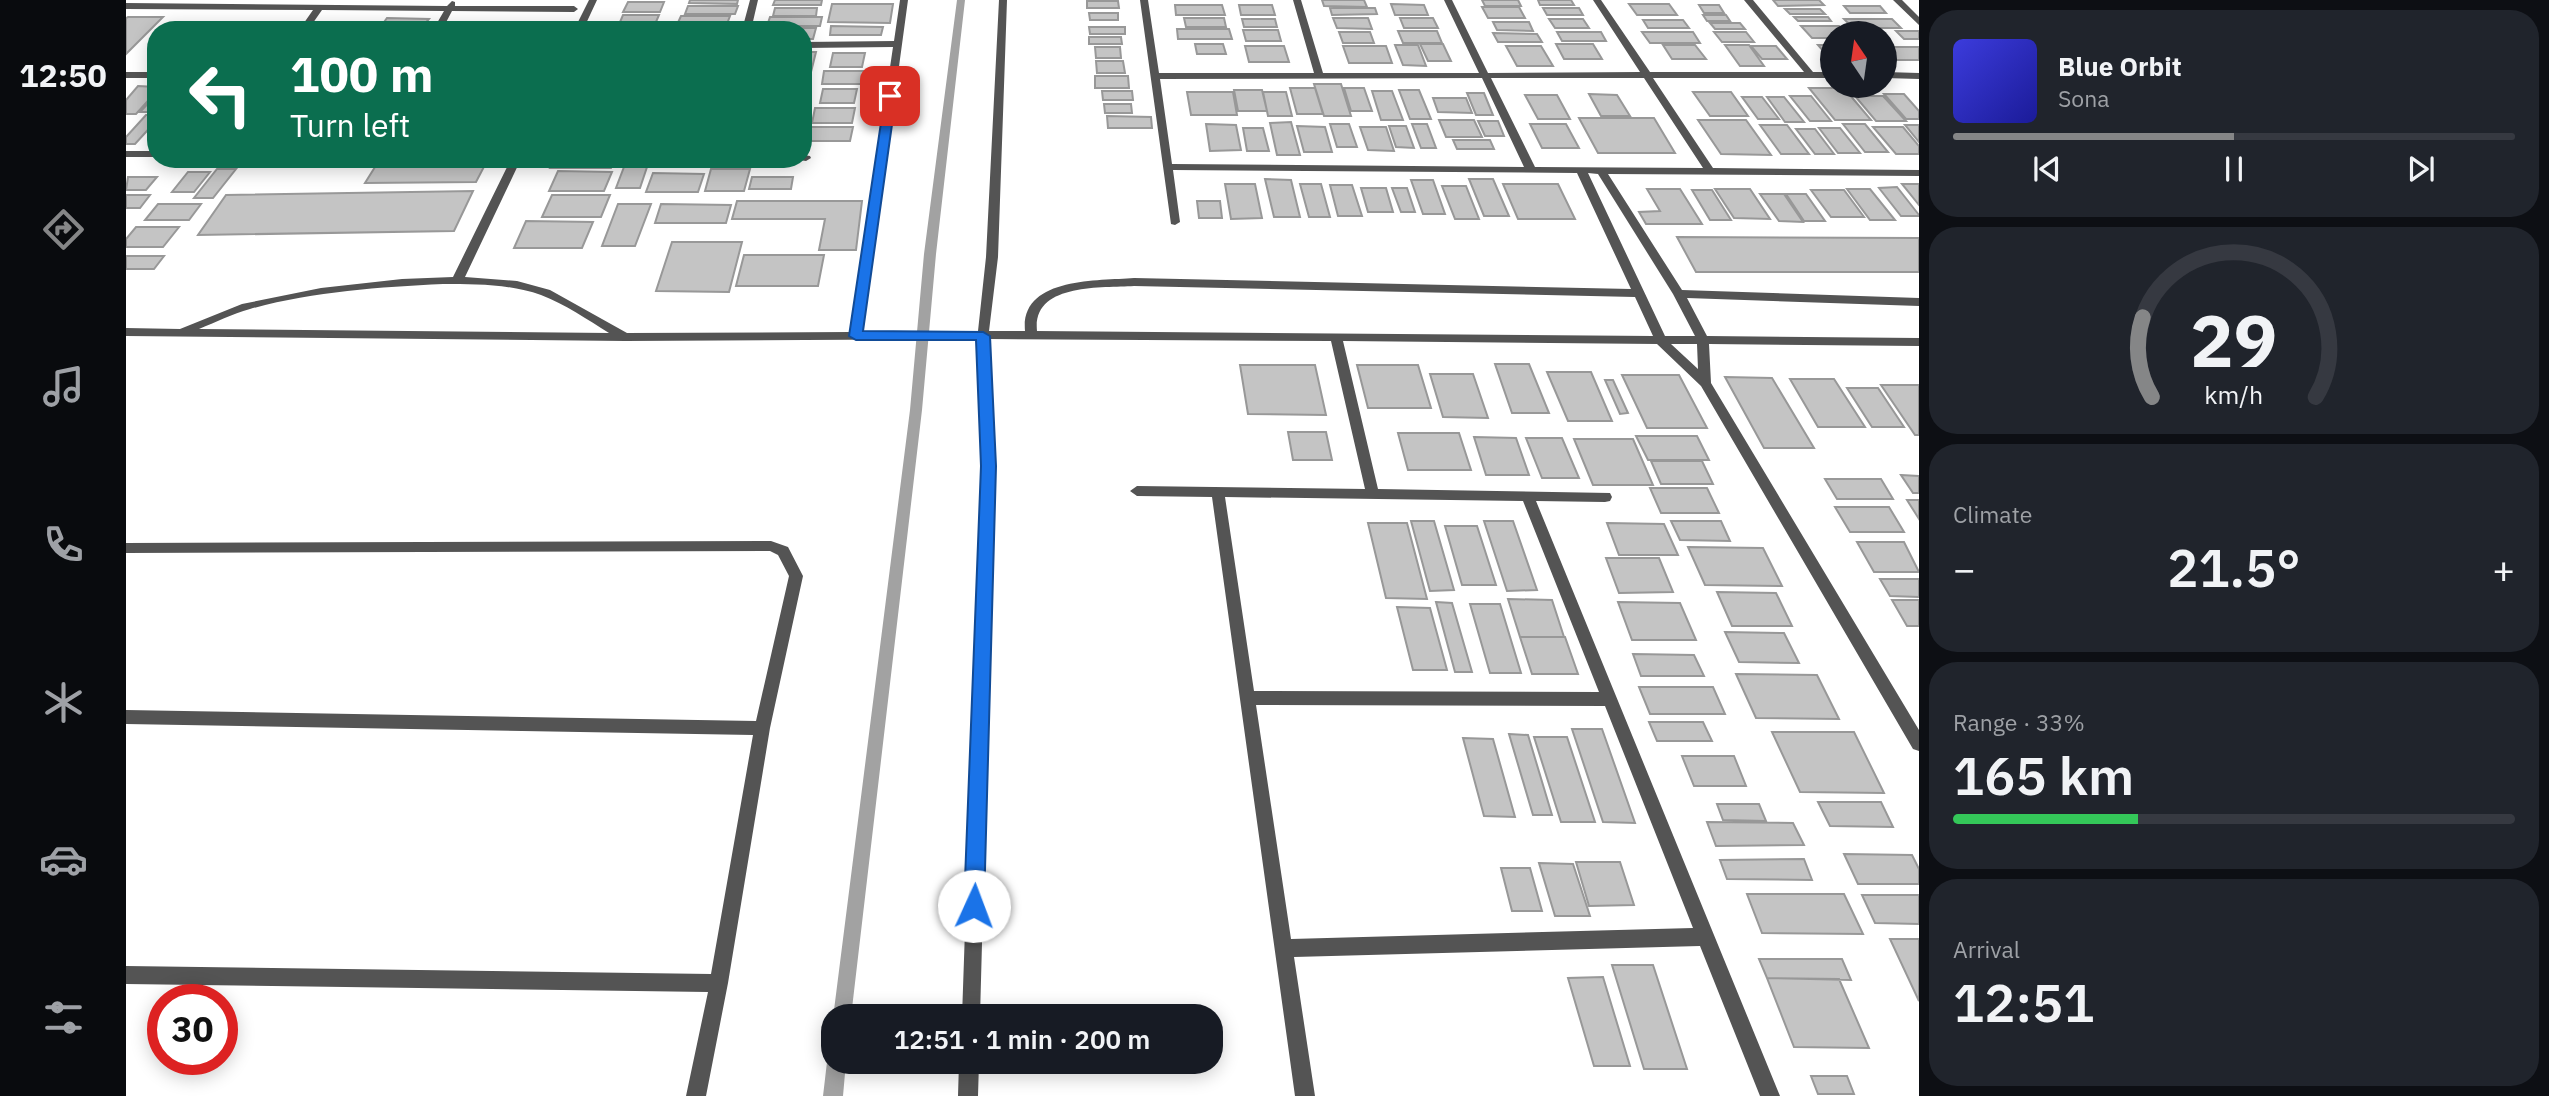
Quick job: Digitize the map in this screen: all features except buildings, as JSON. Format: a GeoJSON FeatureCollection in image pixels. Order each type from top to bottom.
{"type":"FeatureCollection","features":[{"type":"Feature","properties":{"kind":"street"},"geometry":{"type":"LineString","coordinates":[[126,5],[131,0]]}},
{"type":"Feature","properties":{"kind":"street"},"geometry":{"type":"LineString","coordinates":[[582,21],[593,0]]}},
{"type":"Feature","properties":{"kind":"street"},"geometry":{"type":"LineString","coordinates":[[748,21],[754,0]]}},
{"type":"Feature","properties":{"kind":"street"},"geometry":{"type":"LineString","coordinates":[[856,336],[904,0]]}},
{"type":"Feature","properties":{"kind":"street"},"geometry":{"type":"LineString","coordinates":[[971,1004],[988,466],[983,336],[992,257],[1003,0]]}},
{"type":"Feature","properties":{"kind":"street"},"geometry":{"type":"LineString","coordinates":[[1144,0],[1157,76],[1175,222]]}},
{"type":"Feature","properties":{"kind":"street"},"geometry":{"type":"LineString","coordinates":[[1297,0],[1319,74]]}},
{"type":"Feature","properties":{"kind":"street"},"geometry":{"type":"LineString","coordinates":[[1448,0],[1531,170]]}},
{"type":"Feature","properties":{"kind":"street"},"geometry":{"type":"LineString","coordinates":[[1597,0],[1710,171]]}},
{"type":"Feature","properties":{"kind":"street"},"geometry":{"type":"LineString","coordinates":[[1748,0],[1810,74]]}},
{"type":"Feature","properties":{"kind":"street"},"geometry":{"type":"LineString","coordinates":[[1898,0],[1919,22]]}},
{"type":"Feature","properties":{"kind":"street"},"geometry":{"type":"LineString","coordinates":[[126,5],[320,8],[452,4],[574,9]]}},
{"type":"Feature","properties":{"kind":"street"},"geometry":{"type":"LineString","coordinates":[[442,21],[452,4]]}},
{"type":"Feature","properties":{"kind":"street"},"geometry":{"type":"LineString","coordinates":[[310,21],[320,8]]}},
{"type":"Feature","properties":{"kind":"street"},"geometry":{"type":"LineString","coordinates":[[812,45],[898,44]]}},
{"type":"Feature","properties":{"kind":"street"},"geometry":{"type":"LineString","coordinates":[[1157,76],[1319,74],[1648,77],[1820,74]]}},
{"type":"Feature","properties":{"kind":"street"},"geometry":{"type":"LineString","coordinates":[[126,75],[147,75]]}},
{"type":"Feature","properties":{"kind":"street"},"geometry":{"type":"LineString","coordinates":[[1897,75],[1919,76]]}},
{"type":"Feature","properties":{"kind":"street"},"geometry":{"type":"LineString","coordinates":[[126,154],[147,154]]}},
{"type":"Feature","properties":{"kind":"street"},"geometry":{"type":"LineString","coordinates":[[1167,167],[1919,173]]}},
{"type":"Feature","properties":{"kind":"street"},"geometry":{"type":"LineString","coordinates":[[457,281],[512,168]]}},
{"type":"Feature","properties":{"kind":"street"},"geometry":{"type":"LineString","coordinates":[[1581,170],[1662,342],[1705,383],[1919,744]]}},
{"type":"Feature","properties":{"kind":"street"},"geometry":{"type":"LineString","coordinates":[[1601,170],[1679,294],[1703,341],[1705,383]]}},
{"type":"Feature","properties":{"kind":"street"},"geometry":{"type":"LineString","coordinates":[[178,332],[253,304],[369,285],[457,281],[510,283],[545,292],[626,337]]}},
{"type":"Feature","properties":{"kind":"street"},"geometry":{"type":"LineString","coordinates":[[1031,335],[1028,315],[1034,303],[1058,290],[1134,282],[1637,293]]}},
{"type":"Feature","properties":{"kind":"street"},"geometry":{"type":"LineString","coordinates":[[1679,294],[1919,302]]}},
{"type":"Feature","properties":{"kind":"street"},"geometry":{"type":"LineString","coordinates":[[126,332],[626,337],[1031,335],[1919,342]]}},
{"type":"Feature","properties":{"kind":"street"},"geometry":{"type":"LineString","coordinates":[[1336,338],[1373,495]]}},
{"type":"Feature","properties":{"kind":"street"},"geometry":{"type":"LineString","coordinates":[[1137,491],[1605,497]]}},
{"type":"Feature","properties":{"kind":"street"},"geometry":{"type":"LineString","coordinates":[[1218,494],[1305,1096]]}},
{"type":"Feature","properties":{"kind":"street"},"geometry":{"type":"LineString","coordinates":[[1528,497],[1770,1096]]}},
{"type":"Feature","properties":{"kind":"street"},"geometry":{"type":"LineString","coordinates":[[126,548],[771,546],[783,551],[796,576],[762,728],[719,983],[696,1096]]}},
{"type":"Feature","properties":{"kind":"street"},"geometry":{"type":"LineString","coordinates":[[1247,698],[1610,699]]}},
{"type":"Feature","properties":{"kind":"street"},"geometry":{"type":"LineString","coordinates":[[126,717],[762,728]]}},
{"type":"Feature","properties":{"kind":"street"},"geometry":{"type":"LineString","coordinates":[[1283,948],[1706,937]]}},
{"type":"Feature","properties":{"kind":"street"},"geometry":{"type":"LineString","coordinates":[[126,975],[719,983]]}},
{"type":"Feature","properties":{"kind":"street"},"geometry":{"type":"LineString","coordinates":[[968,1096],[969,1074]]}},
{"type":"Feature","properties":{"kind":"waterway"},"geometry":{"type":"LineString","coordinates":[[844,1004],[916,410],[930,254],[961,0]]}},
{"type":"Feature","properties":{"kind":"waterway"},"geometry":{"type":"LineString","coordinates":[[833,1096],[836,1074]]}},
{"type":"Feature","properties":{"kind":"route"},"geometry":{"type":"LineString","coordinates":[[890,96],[856,336],[983,336],[988,466],[974,906]]}}]}
